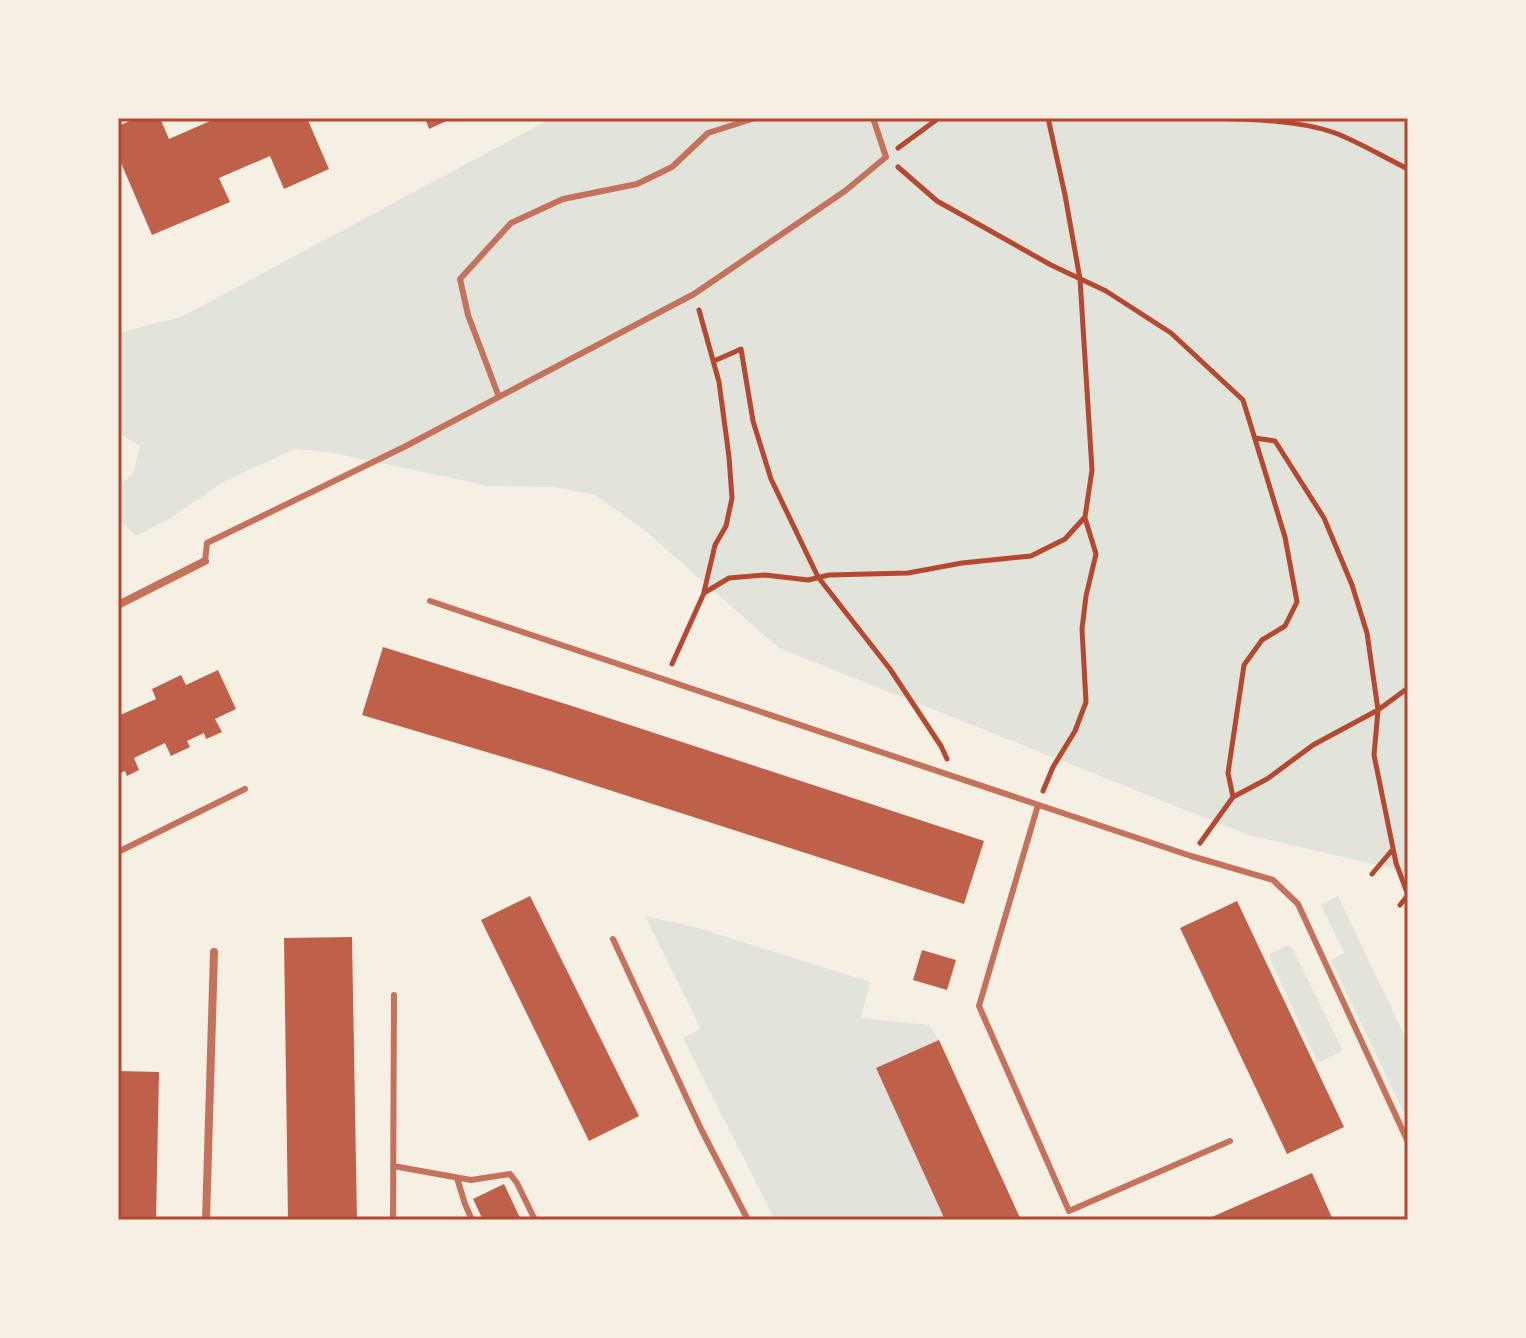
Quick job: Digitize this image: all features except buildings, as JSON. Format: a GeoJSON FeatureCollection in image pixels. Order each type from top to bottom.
{"type":"FeatureCollection","features":[{"type":"Feature","properties":{"kind":"street"},"geometry":{"type":"LineString","coordinates":[[118,605],[205,561]]}},
{"type":"Feature","properties":{"kind":"street"},"geometry":{"type":"LineString","coordinates":[[206,1220],[214,952]]}},
{"type":"Feature","properties":{"kind":"lane"},"geometry":{"type":"LineString","coordinates":[[499,397],[468,315],[460,279],[487,248],[511,223],[563,199],[637,184],[672,167],[708,133],[755,118]]}},
{"type":"Feature","properties":{"kind":"lane"},"geometry":{"type":"LineString","coordinates":[[205,561],[207,543],[406,446],[694,294],[845,191],[886,157],[873,118]]}},
{"type":"Feature","properties":{"kind":"lane"},"geometry":{"type":"LineString","coordinates":[[430,601],[1191,856],[1273,880],[1298,904],[1408,1142]]}},
{"type":"Feature","properties":{"kind":"lane"},"geometry":{"type":"LineString","coordinates":[[118,852],[245,789]]}},
{"type":"Feature","properties":{"kind":"lane"},"geometry":{"type":"LineString","coordinates":[[1038,805],[979,1006],[1069,1211],[1230,1141]]}},
{"type":"Feature","properties":{"kind":"lane"},"geometry":{"type":"LineString","coordinates":[[613,939],[701,1129],[748,1220]]}},
{"type":"Feature","properties":{"kind":"lane"},"geometry":{"type":"LineString","coordinates":[[393,1220],[394,995]]}},
{"type":"Feature","properties":{"kind":"lane"},"geometry":{"type":"LineString","coordinates":[[393,1166],[471,1180],[510,1174],[535,1220]]}},
{"type":"Feature","properties":{"kind":"lane"},"geometry":{"type":"LineString","coordinates":[[457,1178],[472,1220]]}},
{"type":"Feature","properties":{"kind":"path"},"geometry":{"type":"LineString","coordinates":[[939,118],[886,157],[937,201],[1051,265],[1106,291],[1171,333],[1243,400],[1285,537],[1297,602],[1285,626],[1262,640],[1244,665],[1228,773],[1233,797]]}},
{"type":"Feature","properties":{"kind":"path"},"geometry":{"type":"LineString","coordinates":[[1038,805],[1053,767],[1075,731],[1086,702],[1082,629],[1096,554],[1085,517],[1092,470],[1080,279],[1048,118]]}},
{"type":"Feature","properties":{"kind":"path"},"geometry":{"type":"LineString","coordinates":[[1199,118],[1290,123],[1335,133],[1408,169]]}},
{"type":"Feature","properties":{"kind":"path"},"geometry":{"type":"LineString","coordinates":[[665,679],[704,593],[715,545],[726,526],[732,498],[719,382],[694,294]]}},
{"type":"Feature","properties":{"kind":"path"},"geometry":{"type":"LineString","coordinates":[[714,361],[741,349],[753,421],[771,479],[818,577],[890,669],[941,746],[955,777]]}},
{"type":"Feature","properties":{"kind":"path"},"geometry":{"type":"LineString","coordinates":[[1255,438],[1275,441],[1324,518],[1352,585],[1367,633],[1378,710],[1374,755],[1393,849],[1408,895],[1400,905]]}},
{"type":"Feature","properties":{"kind":"path"},"geometry":{"type":"LineString","coordinates":[[704,593],[729,578],[765,575],[808,580],[829,575],[908,573],[962,563],[1031,556],[1065,539],[1085,517]]}},
{"type":"Feature","properties":{"kind":"path"},"geometry":{"type":"LineString","coordinates":[[1191,856],[1233,797],[1267,779],[1313,745],[1378,710],[1408,688]]}},
{"type":"Feature","properties":{"kind":"path"},"geometry":{"type":"LineString","coordinates":[[1372,874],[1393,849]]}},
{"type":"Feature","properties":{"kind":"shaded area"},"geometry":{"type":"Polygon","coordinates":[[[552,118],[1408,118],[1408,872],[1248,835],[779,648],[643,529],[595,495],[555,487],[489,486],[329,452],[295,449],[225,481],[169,519],[136,536],[118,519],[118,487],[133,474],[140,446],[118,433],[118,333],[181,317],[552,118]]]}},
{"type":"Feature","properties":{"kind":"shaded area"},"geometry":{"type":"Polygon","coordinates":[[[1338,896],[1408,1043],[1408,1121],[1331,960],[1344,953],[1321,905],[1338,896]]]}},
{"type":"Feature","properties":{"kind":"shaded area"},"geometry":{"type":"Polygon","coordinates":[[[645,916],[695,927],[870,982],[861,1018],[929,1025],[939,1040],[876,1069],[945,1220],[775,1220],[683,1038],[701,1029],[645,916]]]}},
{"type":"Feature","properties":{"kind":"shaded area"},"geometry":{"type":"Polygon","coordinates":[[[1288,945],[1342,1049],[1320,1062],[1270,959],[1270,954],[1288,945]]]}}]}
